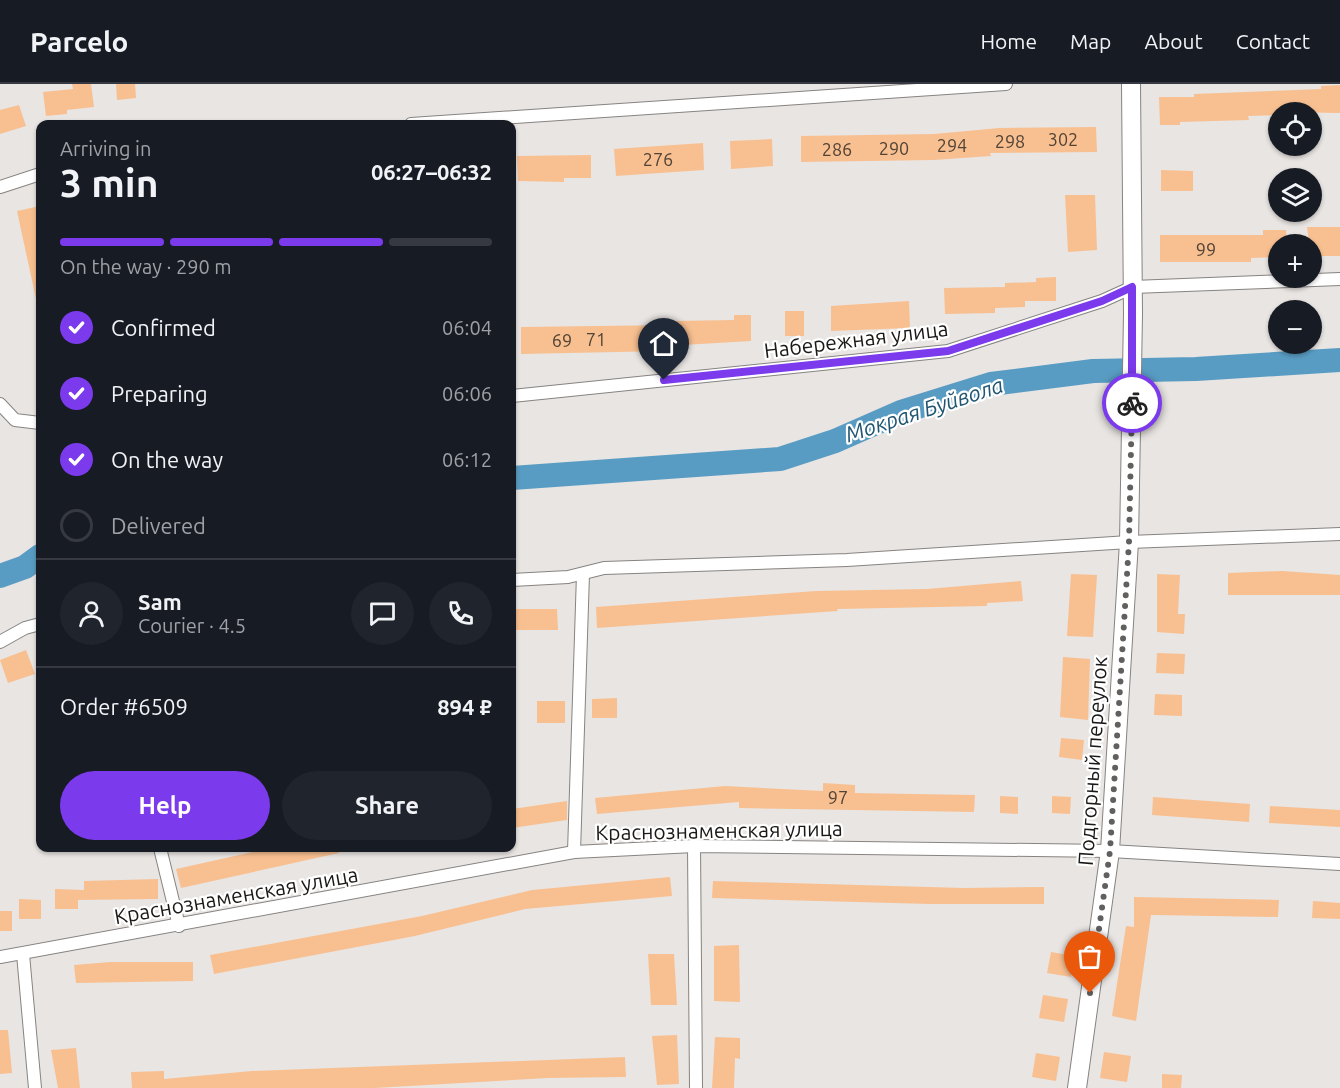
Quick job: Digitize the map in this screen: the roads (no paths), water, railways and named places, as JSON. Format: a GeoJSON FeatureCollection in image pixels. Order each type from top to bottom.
{"type":"FeatureCollection","features":[{"type":"Feature","properties":{"kind":"main road"},"geometry":{"type":"LineString","coordinates":[[1131,84],[1132,287]]}},
{"type":"Feature","properties":{"kind":"main road","name":"Подгорный переулок"},"geometry":{"type":"LineString","coordinates":[[1077,1088],[1110,851],[1129,542],[1132,287]]}},
{"type":"Feature","properties":{"kind":"street"},"geometry":{"type":"LineString","coordinates":[[470,120],[1006,84]]}},
{"type":"Feature","properties":{"kind":"street"},"geometry":{"type":"LineString","coordinates":[[0,187],[36,175]]}},
{"type":"Feature","properties":{"kind":"street","name":"Набережная улица"},"geometry":{"type":"LineString","coordinates":[[516,396],[948,351],[1102,301],[1132,287],[1340,279]]}},
{"type":"Feature","properties":{"kind":"street"},"geometry":{"type":"LineString","coordinates":[[0,404],[15,420],[36,423]]}},
{"type":"Feature","properties":{"kind":"street"},"geometry":{"type":"LineString","coordinates":[[516,580],[568,577],[604,568],[847,560],[1129,542],[1340,534]]}},
{"type":"Feature","properties":{"kind":"street"},"geometry":{"type":"LineString","coordinates":[[574,852],[583,574]]}},
{"type":"Feature","properties":{"kind":"street"},"geometry":{"type":"LineString","coordinates":[[0,642],[25,628],[36,625]]}},
{"type":"Feature","properties":{"kind":"street"},"geometry":{"type":"LineString","coordinates":[[694,846],[696,1088]]}},
{"type":"Feature","properties":{"kind":"street","name":"Краснознаменская улица"},"geometry":{"type":"LineString","coordinates":[[0,957],[574,852],[694,846],[1110,851],[1340,864]]}},
{"type":"Feature","properties":{"kind":"street"},"geometry":{"type":"LineString","coordinates":[[161,852],[179,926]]}},
{"type":"Feature","properties":{"kind":"street"},"geometry":{"type":"LineString","coordinates":[[23,954],[34,1088]]}},
{"type":"Feature","properties":{"kind":"waterway","name":"Мокрая Буйвола"},"geometry":{"type":"LineString","coordinates":[[516,478],[780,459],[835,441],[901,412],[991,384],[1093,371],[1196,369],[1340,360]]}},
{"type":"Feature","properties":{"kind":"waterway","name":"Мокрая Буйвола"},"geometry":{"type":"LineString","coordinates":[[0,576],[25,567],[36,559]]}}]}
